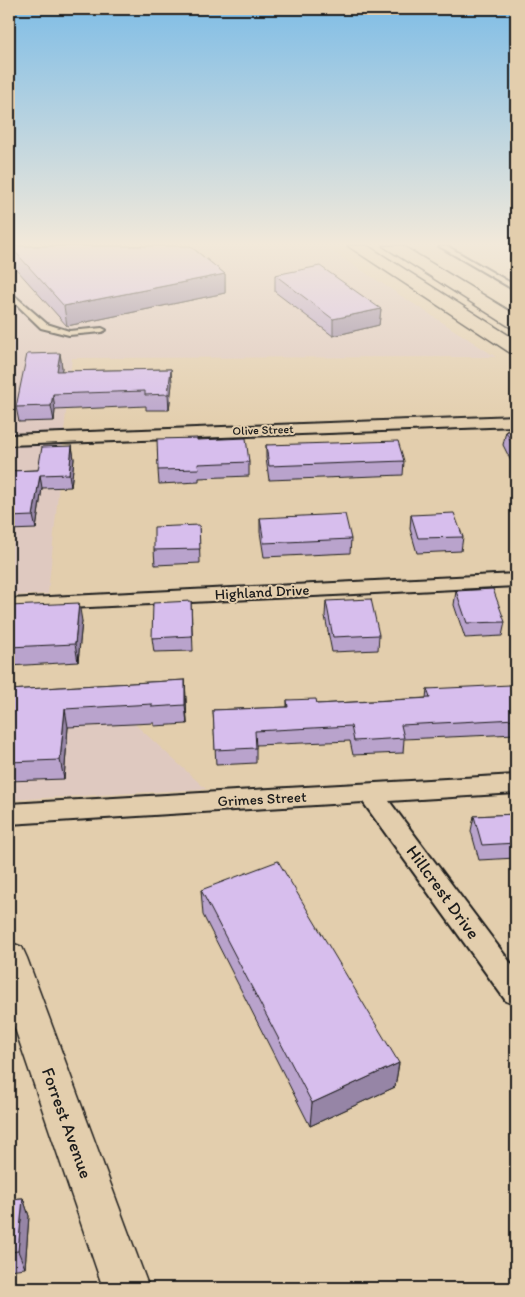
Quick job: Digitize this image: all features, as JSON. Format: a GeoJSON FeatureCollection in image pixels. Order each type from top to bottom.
{"type":"FeatureCollection","features":[{"type":"Feature","properties":{"kind":"main road"},"geometry":{"type":"LineString","coordinates":[[451,307],[516,348]]}},
{"type":"Feature","properties":{"kind":"main road"},"geometry":{"type":"LineString","coordinates":[[489,307],[516,323]]}},
{"type":"Feature","properties":{"kind":"main road"},"geometry":{"type":"LineString","coordinates":[[456,310],[501,330],[516,340]]}},
{"type":"Feature","properties":{"kind":"main road","name":"Forrest Avenue"},"geometry":{"type":"LineString","coordinates":[[9,958],[126,1288]]}},
{"type":"Feature","properties":{"kind":"street","name":"Olive Street"},"geometry":{"type":"LineString","coordinates":[[9,440],[516,421]]}},
{"type":"Feature","properties":{"kind":"street","name":"Highland Drive"},"geometry":{"type":"LineString","coordinates":[[9,605],[516,580]]}},
{"type":"Feature","properties":{"kind":"street","name":"Grimes Street"},"geometry":{"type":"LineString","coordinates":[[9,814],[516,784]]}},
{"type":"Feature","properties":{"kind":"street","name":"Hillcrest Drive"},"geometry":{"type":"LineString","coordinates":[[370,793],[516,992]]}},
{"type":"Feature","properties":{"kind":"lane"},"geometry":{"type":"LineString","coordinates":[[23,307],[44,326],[69,333],[102,330]]}},
{"type":"Feature","properties":{"kind":"shaded area"},"geometry":{"type":"Polygon","coordinates":[[[9,307],[418,307],[496,357],[72,358],[64,431],[9,433],[9,307]]]}},
{"type":"Feature","properties":{"kind":"shaded area"},"geometry":{"type":"Polygon","coordinates":[[[63,444],[48,594],[9,596],[9,446],[63,444]]]}},
{"type":"Feature","properties":{"kind":"shaded area"},"geometry":{"type":"Polygon","coordinates":[[[125,715],[206,789],[9,800],[9,726],[125,715]]]}},
{"type":"Feature","properties":{"kind":"building"},"geometry":{"type":"Polygon","coordinates":[[[317,307],[377,307],[381,309],[333,319],[317,307]]]}},
{"type":"Feature","properties":{"kind":"building"},"geometry":{"type":"Polygon","coordinates":[[[60,353],[57,371],[171,369],[168,394],[145,395],[145,391],[53,394],[51,406],[16,407],[27,354],[60,353]]]}},
{"type":"Feature","properties":{"kind":"building"},"geometry":{"type":"Polygon","coordinates":[[[506,431],[516,431],[516,451],[515,451],[506,431]]]}},
{"type":"Feature","properties":{"kind":"building"},"geometry":{"type":"Polygon","coordinates":[[[197,438],[197,440],[246,438],[249,462],[198,464],[199,469],[158,470],[157,439],[197,438]]]}},
{"type":"Feature","properties":{"kind":"building"},"geometry":{"type":"Polygon","coordinates":[[[398,441],[404,461],[269,466],[266,445],[398,441]]]}},
{"type":"Feature","properties":{"kind":"building"},"geometry":{"type":"Polygon","coordinates":[[[72,446],[69,474],[40,475],[33,516],[9,517],[9,471],[38,470],[42,447],[72,446]]]}},
{"type":"Feature","properties":{"kind":"building"},"geometry":{"type":"Polygon","coordinates":[[[454,513],[463,537],[418,538],[411,515],[454,513]]]}},
{"type":"Feature","properties":{"kind":"building"},"geometry":{"type":"Polygon","coordinates":[[[345,514],[351,539],[264,543],[260,518],[345,514]]]}},
{"type":"Feature","properties":{"kind":"building"},"geometry":{"type":"Polygon","coordinates":[[[199,525],[200,549],[154,550],[154,527],[199,525]]]}},
{"type":"Feature","properties":{"kind":"building"},"geometry":{"type":"Polygon","coordinates":[[[493,589],[505,622],[467,623],[456,591],[493,589]]]}},
{"type":"Feature","properties":{"kind":"building"},"geometry":{"type":"Polygon","coordinates":[[[371,599],[379,635],[333,637],[326,601],[371,599]]]}},
{"type":"Feature","properties":{"kind":"building"},"geometry":{"type":"Polygon","coordinates":[[[191,601],[192,636],[152,638],[153,603],[191,601]]]}},
{"type":"Feature","properties":{"kind":"building"},"geometry":{"type":"Polygon","coordinates":[[[79,603],[75,644],[9,647],[9,606],[79,603]]]}},
{"type":"Feature","properties":{"kind":"building"},"geometry":{"type":"Polygon","coordinates":[[[185,680],[185,705],[152,707],[152,704],[65,709],[60,760],[9,762],[9,690],[185,680]]]}},
{"type":"Feature","properties":{"kind":"building"},"geometry":{"type":"Polygon","coordinates":[[[510,685],[514,695],[516,695],[516,719],[401,725],[404,738],[354,741],[351,726],[255,731],[256,748],[215,750],[213,710],[288,707],[287,700],[316,699],[317,704],[430,698],[427,689],[510,685]]]}},
{"type":"Feature","properties":{"kind":"building"},"geometry":{"type":"Polygon","coordinates":[[[516,814],[516,843],[482,845],[474,816],[516,814]]]}},
{"type":"Feature","properties":{"kind":"building"},"geometry":{"type":"Polygon","coordinates":[[[278,861],[399,1063],[312,1103],[201,890],[278,861]]]}},
{"type":"Feature","properties":{"kind":"building"},"geometry":{"type":"Polygon","coordinates":[[[23,1198],[18,1251],[9,1252],[9,1199],[23,1198]]]}}]}
